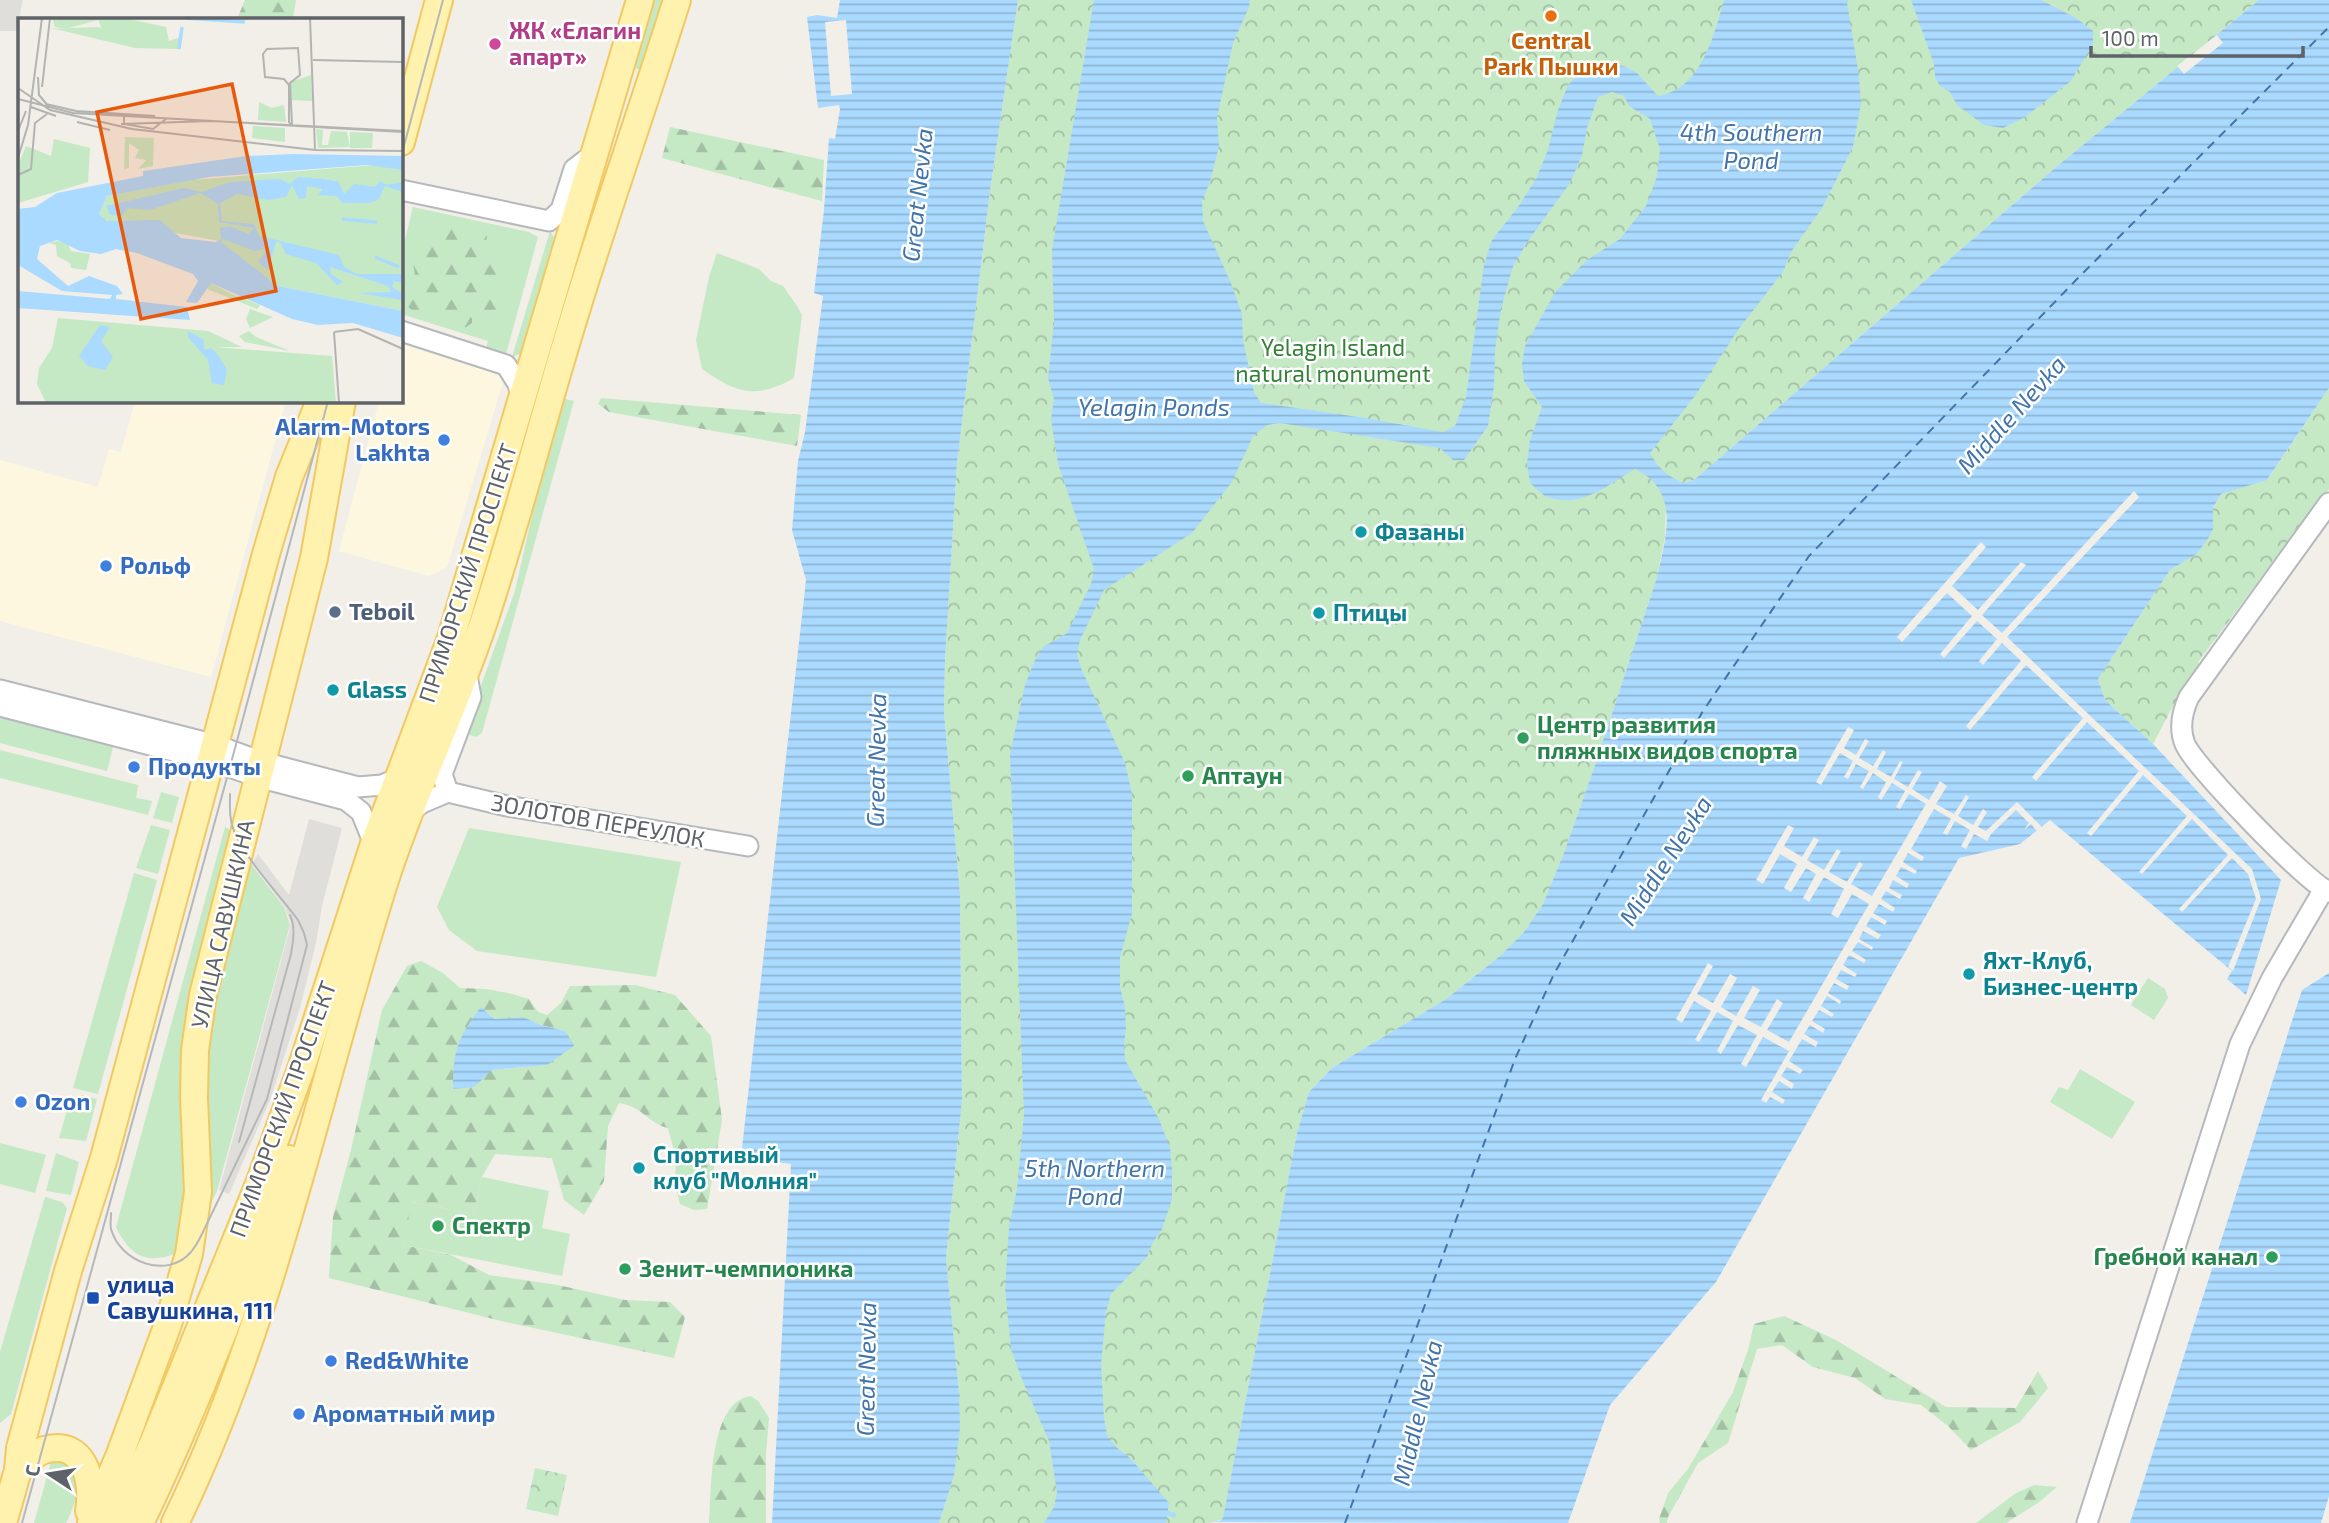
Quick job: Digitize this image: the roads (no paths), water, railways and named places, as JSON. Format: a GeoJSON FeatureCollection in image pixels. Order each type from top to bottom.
{"type":"FeatureCollection","features":[{"type":"Feature","properties":{"kind":"main road"},"geometry":{"type":"LineString","coordinates":[[402,138],[439,0]]}},
{"type":"Feature","properties":{"kind":"main road","name":"ПРИМОРСКИЙ ПРОСПЕКТ"},"geometry":{"type":"LineString","coordinates":[[224,1301],[259,1184],[301,1069],[374,844],[451,638],[640,0]]}},
{"type":"Feature","properties":{"kind":"main road","name":"ПРИМОРСКИЙ ПРОСПЕКТ"},"geometry":{"type":"LineString","coordinates":[[175,1523],[215,1434],[247,1352],[285,1230],[354,981],[387,874],[483,625],[576,312],[677,0]]}},
{"type":"Feature","properties":{"kind":"main road"},"geometry":{"type":"LineString","coordinates":[[3,1523],[18,1470],[23,1437],[68,1271],[108,1144],[266,554],[289,477],[320,402]]}},
{"type":"Feature","properties":{"kind":"main road","name":"УЛИЦА САВУШКИНА"},"geometry":{"type":"LineString","coordinates":[[89,1523],[125,1441],[168,1324],[190,1254],[198,1192],[195,1050],[203,995],[314,558],[342,402]]}},
{"type":"Feature","properties":{"kind":"main road","name":"ПРИМОРСКИЙ ПРОСПЕКТ"},"geometry":{"type":"LineString","coordinates":[[224,1301],[354,981]]}},
{"type":"Feature","properties":{"kind":"main road"},"geometry":{"type":"LineString","coordinates":[[115,1523],[224,1301]]}},
{"type":"Feature","properties":{"kind":"main road"},"geometry":{"type":"LineString","coordinates":[[140,1523],[173,1455],[224,1301]]}},
{"type":"Feature","properties":{"kind":"main road","name":"УЛИЦА САВУШКИНА"},"geometry":{"type":"LineString","coordinates":[[18,1470],[34,1455],[51,1449],[70,1452],[81,1460],[89,1475],[92,1494],[89,1523]]}},
{"type":"Feature","properties":{"kind":"street"},"geometry":{"type":"LineString","coordinates":[[402,190],[549,221],[561,210],[573,169],[595,153]]}},
{"type":"Feature","properties":{"kind":"street"},"geometry":{"type":"LineString","coordinates":[[402,331],[506,365],[518,384],[523,401]]}},
{"type":"Feature","properties":{"kind":"street"},"geometry":{"type":"LineString","coordinates":[[506,365],[526,355],[541,340]]}},
{"type":"Feature","properties":{"kind":"street"},"geometry":{"type":"LineString","coordinates":[[2087,1523],[2240,1044],[2272,978],[2326,890],[2293,864],[2199,766],[2184,741],[2184,708],[2189,697],[2329,503]]}},
{"type":"Feature","properties":{"kind":"street"},"geometry":{"type":"LineString","coordinates":[[411,811],[448,792],[442,774],[471,697],[466,669]]}},
{"type":"Feature","properties":{"kind":"street"},"geometry":{"type":"LineString","coordinates":[[0,690],[214,753],[346,800],[361,812],[374,844]]}},
{"type":"Feature","properties":{"kind":"street"},"geometry":{"type":"LineString","coordinates":[[0,706],[214,753]]}},
{"type":"Feature","properties":{"kind":"street"},"geometry":{"type":"LineString","coordinates":[[260,769],[358,787],[382,785],[398,778]]}},
{"type":"Feature","properties":{"kind":"street","name":"ЗОЛОТОВ ПЕРЕУЛОК"},"geometry":{"type":"LineString","coordinates":[[448,792],[507,806],[748,846]]}},
{"type":"Feature","properties":{"kind":"water","name":"Great Nevka"},"geometry":{"type":"Polygon","coordinates":[[[840,0],[1018,0],[990,191],[957,463],[945,660],[944,712],[960,894],[962,1101],[946,1258],[960,1428],[954,1476],[939,1523],[772,1523],[791,1164],[741,1157],[806,580],[792,530],[798,461],[805,432],[823,296],[814,293],[829,138],[835,139],[840,109],[839,105],[818,108],[807,17],[817,15],[837,18],[840,0]]]}},
{"type":"Feature","properties":{"kind":"water"},"geometry":{"type":"Polygon","coordinates":[[[1094,0],[1250,0],[1233,43],[1217,118],[1219,146],[1202,201],[1203,221],[1242,314],[1243,340],[1254,392],[1261,403],[1443,432],[1455,426],[1466,397],[1484,265],[1492,240],[1536,179],[1568,85],[1582,71],[1603,64],[1624,66],[1637,73],[1658,96],[1673,92],[1695,72],[1703,59],[1716,29],[1724,0],[1849,0],[1847,3],[1861,104],[1853,147],[1822,208],[1791,252],[1783,272],[1738,330],[1695,396],[1650,453],[1664,471],[1684,483],[1694,480],[2055,168],[2259,0],[2329,0],[2329,388],[2267,480],[2221,494],[2213,508],[2213,529],[2209,537],[2197,554],[2170,570],[2098,679],[2105,700],[2153,744],[2281,880],[2246,995],[2227,979],[2232,971],[2050,820],[2020,844],[1959,858],[1716,1282],[1610,1405],[1568,1523],[1208,1522],[1220,1521],[1223,1518],[1297,1133],[1309,1092],[1332,1068],[1446,999],[1500,956],[1524,932],[1543,904],[1594,768],[1657,577],[1667,516],[1665,502],[1650,478],[1635,469],[1594,494],[1559,500],[1547,497],[1530,483],[1527,464],[1530,440],[1542,407],[1524,381],[1522,364],[1525,346],[1556,291],[1587,260],[1620,239],[1646,206],[1657,176],[1660,149],[1650,119],[1629,106],[1624,96],[1612,92],[1598,97],[1587,128],[1582,155],[1570,183],[1513,266],[1501,309],[1488,426],[1464,460],[1453,460],[1440,448],[1280,423],[1267,425],[1253,436],[1232,482],[1192,533],[1104,590],[1080,640],[1077,654],[1081,668],[1125,763],[1132,794],[1132,913],[1120,958],[1120,987],[1125,1007],[1125,1060],[1159,1119],[1170,1148],[1172,1171],[1172,1199],[1162,1229],[1147,1257],[1111,1294],[1106,1312],[1101,1364],[1104,1418],[1107,1435],[1116,1447],[1131,1459],[1169,1503],[1166,1523],[1044,1523],[1054,1507],[1057,1492],[1049,1441],[1011,1349],[1005,1288],[1009,1227],[1017,1189],[1024,1114],[1010,754],[1025,685],[1034,662],[1043,647],[1067,633],[1091,584],[1094,569],[1058,464],[1051,419],[1054,399],[1048,378],[1054,322],[1052,250],[1094,0]]]}},
{"type":"Feature","properties":{"kind":"water"},"geometry":{"type":"Polygon","coordinates":[[[1911,0],[2041,0],[2076,18],[2093,31],[2093,44],[2071,81],[2025,117],[2003,128],[1984,125],[1957,105],[1950,92],[1940,86],[1911,0]]]}},
{"type":"Feature","properties":{"kind":"water","name":"Гребной канал"},"geometry":{"type":"Polygon","coordinates":[[[2329,973],[2329,1496],[2321,1523],[2130,1523],[2302,990],[2329,973]]]}},
{"type":"Feature","properties":{"kind":"water"},"geometry":{"type":"Polygon","coordinates":[[[481,1007],[494,1019],[523,1017],[565,1031],[574,1046],[547,1065],[492,1070],[474,1087],[453,1089],[458,1045],[481,1007]]]}},
{"type":"Feature","properties":{"kind":"waterway"},"geometry":{"type":"LineString","coordinates":[[1167,1513],[1174,1515]]}},
{"type":"Feature","properties":{"kind":"tram line"},"geometry":{"type":"LineString","coordinates":[[402,153],[443,0]]}},
{"type":"Feature","properties":{"kind":"tram line"},"geometry":{"type":"LineString","coordinates":[[22,1523],[328,402]]}},
{"type":"Feature","properties":{"kind":"tram line"},"geometry":{"type":"LineString","coordinates":[[111,1213],[111,1229],[116,1241],[134,1258],[158,1266],[181,1260],[191,1252],[201,1236],[267,1099],[307,945],[298,920],[239,842],[231,822],[230,794]]}},
{"type":"Feature","properties":{"kind":"tram line"},"geometry":{"type":"LineString","coordinates":[[239,1142],[291,954],[293,930],[290,915]]}},
{"type":"Feature","properties":{"kind":"place","name":"Central Park Пышки"},"geometry":{"type":"Point","coordinates":[1551,16]}},
{"type":"Feature","properties":{"kind":"place","name":"ЖК «Елагин апарт»"},"geometry":{"type":"Point","coordinates":[495,44]}},
{"type":"Feature","properties":{"kind":"place","name":"Alarm-Motors Lakhta"},"geometry":{"type":"Point","coordinates":[444,440]}},
{"type":"Feature","properties":{"kind":"place","name":"Фазаны"},"geometry":{"type":"Point","coordinates":[1361,532]}},
{"type":"Feature","properties":{"kind":"place","name":"Рольф"},"geometry":{"type":"Point","coordinates":[106,566]}},
{"type":"Feature","properties":{"kind":"place","name":"Teboil"},"geometry":{"type":"Point","coordinates":[335,612]}},
{"type":"Feature","properties":{"kind":"place","name":"Птицы"},"geometry":{"type":"Point","coordinates":[1319,613]}},
{"type":"Feature","properties":{"kind":"place","name":"Glass"},"geometry":{"type":"Point","coordinates":[333,690]}},
{"type":"Feature","properties":{"kind":"place","name":"Центр развития пляжных видов спорта"},"geometry":{"type":"Point","coordinates":[1523,738]}},
{"type":"Feature","properties":{"kind":"place","name":"Продукты"},"geometry":{"type":"Point","coordinates":[134,767]}},
{"type":"Feature","properties":{"kind":"place","name":"Аптаун"},"geometry":{"type":"Point","coordinates":[1188,776]}},
{"type":"Feature","properties":{"kind":"place","name":"Яхт-Клуб, Бизнес-центр"},"geometry":{"type":"Point","coordinates":[1969,974]}},
{"type":"Feature","properties":{"kind":"place","name":"Ozon"},"geometry":{"type":"Point","coordinates":[21,1102]}},
{"type":"Feature","properties":{"kind":"place","name":"Спортивый клуб \"Молния\""},"geometry":{"type":"Point","coordinates":[639,1168]}},
{"type":"Feature","properties":{"kind":"place","name":"Спектр"},"geometry":{"type":"Point","coordinates":[438,1226]}},
{"type":"Feature","properties":{"kind":"place","name":"Гребной канал"},"geometry":{"type":"Point","coordinates":[2272,1257]}},
{"type":"Feature","properties":{"kind":"place","name":"Зенит-чемпионика"},"geometry":{"type":"Point","coordinates":[625,1269]}},
{"type":"Feature","properties":{"kind":"place","name":"улица Савушкина, 111"},"geometry":{"type":"Point","coordinates":[93,1298]}},
{"type":"Feature","properties":{"kind":"place","name":"Red&White"},"geometry":{"type":"Point","coordinates":[331,1361]}},
{"type":"Feature","properties":{"kind":"place","name":"Ароматный мир"},"geometry":{"type":"Point","coordinates":[299,1414]}},
{"type":"Feature","properties":{"kind":"water label","name":"4th Southern Pond"},"geometry":{"type":"Point","coordinates":[1751,147]}},
{"type":"Feature","properties":{"kind":"water label","name":"Yelagin Ponds"},"geometry":{"type":"Point","coordinates":[1154,408]}},
{"type":"Feature","properties":{"kind":"water label","name":"Middle Nevka"},"geometry":{"type":"Point","coordinates":[2012,415]}},
{"type":"Feature","properties":{"kind":"water label","name":"Middle Nevka"},"geometry":{"type":"Point","coordinates":[1666,861]}},
{"type":"Feature","properties":{"kind":"water label","name":"5th Northern Pond"},"geometry":{"type":"Point","coordinates":[1095,1183]}},
{"type":"Feature","properties":{"kind":"water label","name":"Middle Nevka"},"geometry":{"type":"Point","coordinates":[1418,1413]}},
{"type":"Feature","properties":{"kind":"park label","name":"Yelagin Island natural monument"},"geometry":{"type":"Point","coordinates":[1333,361]}}]}
